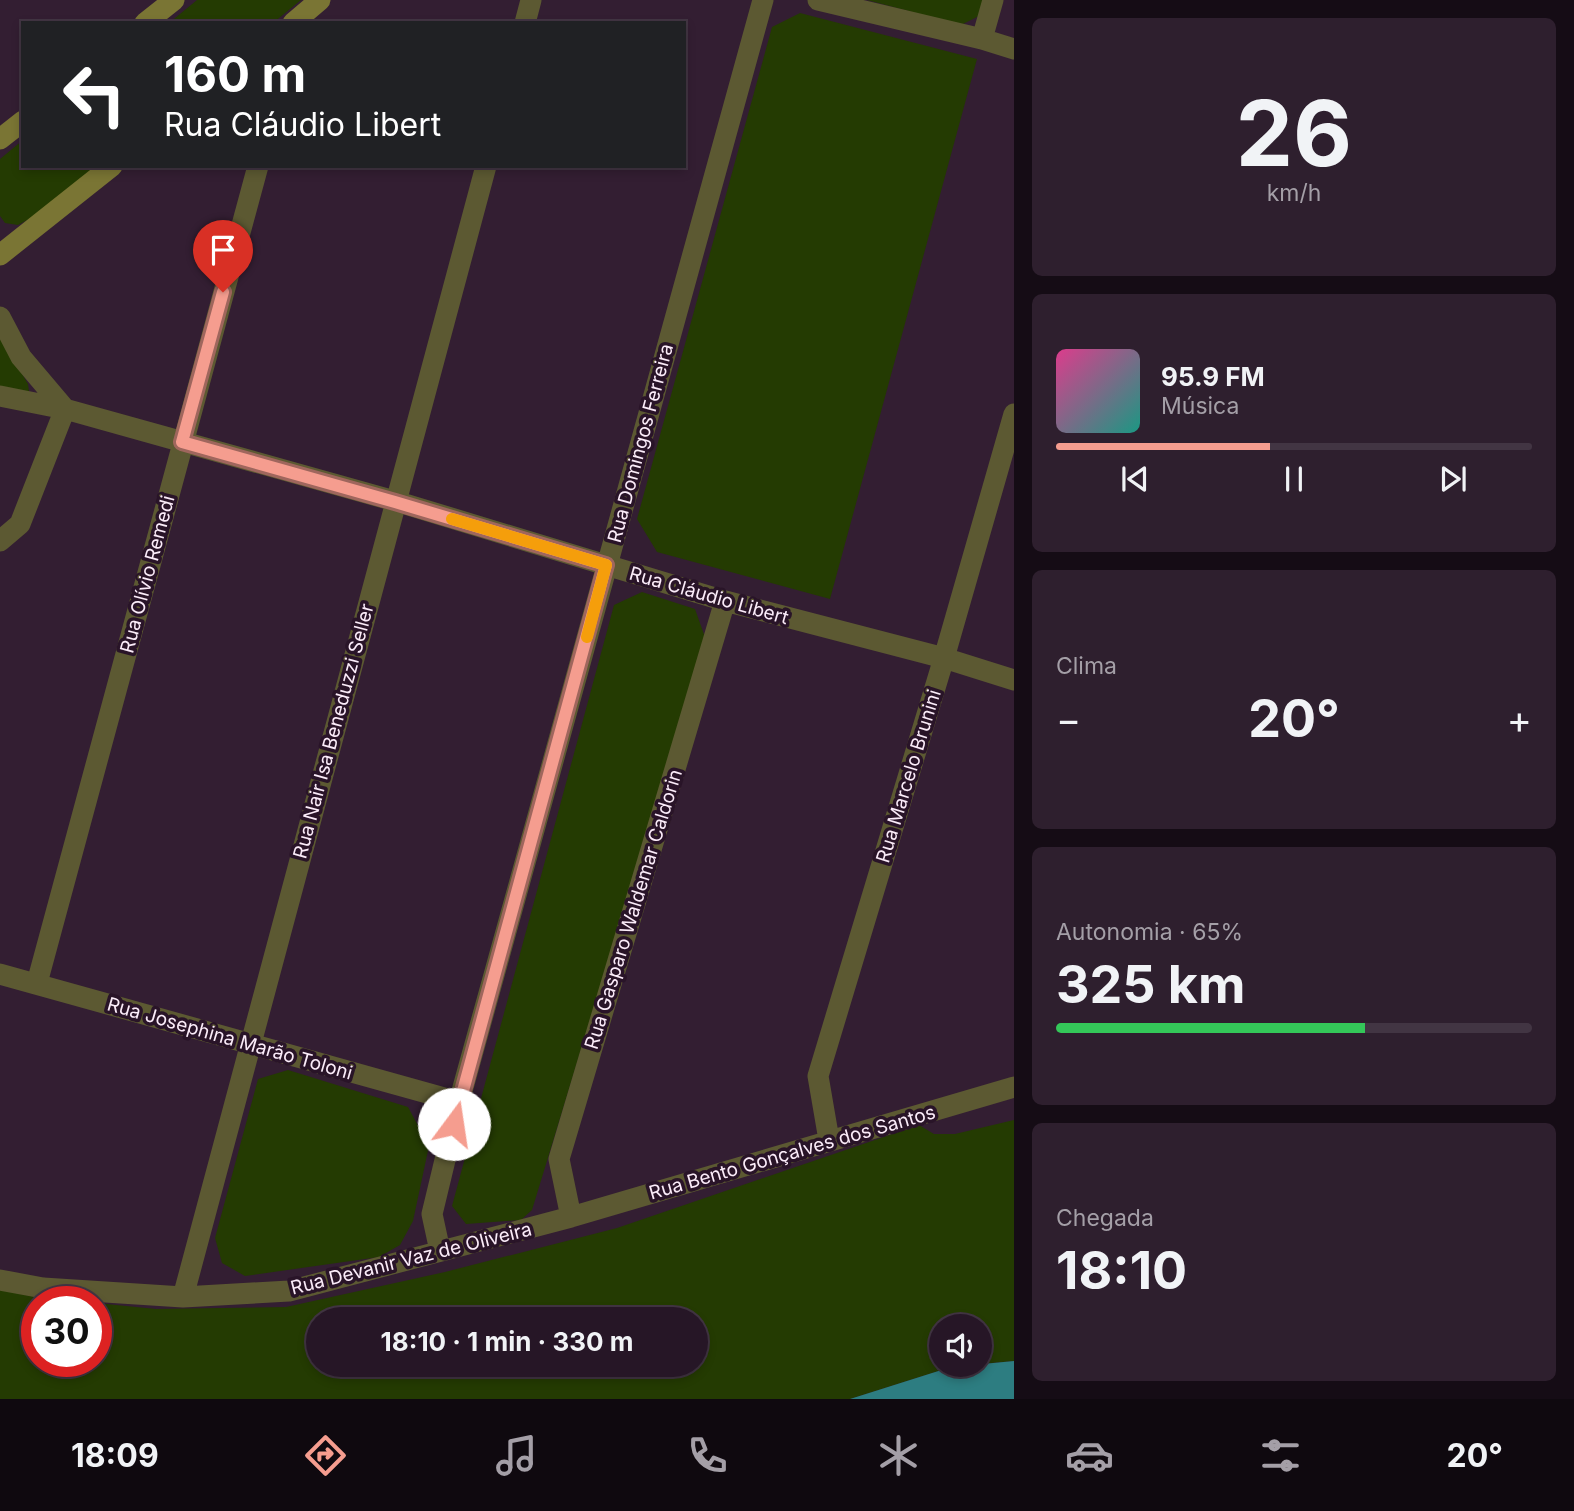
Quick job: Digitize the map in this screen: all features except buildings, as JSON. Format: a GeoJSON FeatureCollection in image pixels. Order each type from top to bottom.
{"type":"FeatureCollection","features":[{"type":"Feature","properties":{"kind":"street"},"geometry":{"type":"LineString","coordinates":[[148,21],[174,0]]}},
{"type":"Feature","properties":{"kind":"street"},"geometry":{"type":"LineString","coordinates":[[296,21],[320,0]]}},
{"type":"Feature","properties":{"kind":"street"},"geometry":{"type":"LineString","coordinates":[[525,21],[531,0]]}},
{"type":"Feature","properties":{"kind":"street","name":"Rua Domingos Ferreira"},"geometry":{"type":"LineString","coordinates":[[440,1251],[432,1214],[459,1102],[763,0]]}},
{"type":"Feature","properties":{"kind":"street"},"geometry":{"type":"LineString","coordinates":[[818,0],[1014,49]]}},
{"type":"Feature","properties":{"kind":"street"},"geometry":{"type":"LineString","coordinates":[[982,39],[993,0]]}},
{"type":"Feature","properties":{"kind":"street"},"geometry":{"type":"LineString","coordinates":[[0,139],[21,123]]}},
{"type":"Feature","properties":{"kind":"street"},"geometry":{"type":"LineString","coordinates":[[0,254],[108,168]]}},
{"type":"Feature","properties":{"kind":"street","name":"Rua Olívio Remedi"},"geometry":{"type":"LineString","coordinates":[[37,982],[257,168]]}},
{"type":"Feature","properties":{"kind":"street","name":"Rua Nair Isa Beneduzzi Seller"},"geometry":{"type":"LineString","coordinates":[[183,1297],[485,168]]}},
{"type":"Feature","properties":{"kind":"street"},"geometry":{"type":"LineString","coordinates":[[0,317],[21,357],[65,409],[20,524],[0,541]]}},
{"type":"Feature","properties":{"kind":"street","name":"Rua Cláudio Libert"},"geometry":{"type":"LineString","coordinates":[[0,396],[65,409],[395,502],[725,601],[944,658],[1014,680]]}},
{"type":"Feature","properties":{"kind":"street","name":"Rua Marcelo Brunini"},"geometry":{"type":"LineString","coordinates":[[829,1140],[818,1076],[944,658],[1014,414]]}},
{"type":"Feature","properties":{"kind":"street","name":"Rua Gasparo Waldemar Caldorin"},"geometry":{"type":"LineString","coordinates":[[571,1217],[559,1158],[725,601]]}},
{"type":"Feature","properties":{"kind":"street","name":"Rua Josephina Marão Toloni"},"geometry":{"type":"LineString","coordinates":[[0,974],[37,982],[249,1045],[459,1102]]}},
{"type":"Feature","properties":{"kind":"street","name":"Rua Bento Gonçalves dos Santos"},"geometry":{"type":"LineString","coordinates":[[571,1217],[1014,1087]]}},
{"type":"Feature","properties":{"kind":"street","name":"Rua Devanir Vaz de Oliveira"},"geometry":{"type":"LineString","coordinates":[[0,1280],[43,1288],[183,1297],[289,1291],[571,1217]]}},
{"type":"Feature","properties":{"kind":"shaded area"},"geometry":{"type":"Polygon","coordinates":[[[197,0],[301,0],[275,21],[171,21],[197,0]]]}},
{"type":"Feature","properties":{"kind":"shaded area"},"geometry":{"type":"Polygon","coordinates":[[[867,0],[983,0],[979,16],[961,25],[867,0]]]}},
{"type":"Feature","properties":{"kind":"shaded area"},"geometry":{"type":"Polygon","coordinates":[[[800,13],[977,59],[830,599],[657,552],[637,519],[772,27],[800,13]]]}},
{"type":"Feature","properties":{"kind":"shaded area"},"geometry":{"type":"Polygon","coordinates":[[[21,142],[21,168],[94,168],[33,217],[18,225],[5,223],[0,216],[0,159],[21,142]]]}},
{"type":"Feature","properties":{"kind":"shaded area"},"geometry":{"type":"Polygon","coordinates":[[[0,336],[28,384],[29,391],[25,395],[0,388],[0,336]]]}},
{"type":"Feature","properties":{"kind":"shaded area"},"geometry":{"type":"Polygon","coordinates":[[[642,592],[695,609],[706,640],[532,1210],[521,1220],[466,1224],[452,1206],[614,605],[642,592]]]}},
{"type":"Feature","properties":{"kind":"shaded area"},"geometry":{"type":"Polygon","coordinates":[[[288,1070],[408,1107],[429,1146],[413,1221],[400,1245],[379,1257],[245,1276],[222,1263],[215,1238],[258,1079],[288,1070]]]}},
{"type":"Feature","properties":{"kind":"shaded area"},"geometry":{"type":"Polygon","coordinates":[[[1014,1120],[1014,1361],[992,1363],[992,1314],[929,1314],[929,1374],[850,1399],[0,1399],[0,1290],[21,1294],[21,1377],[112,1377],[112,1305],[156,1309],[286,1307],[445,1272],[617,1228],[919,1125],[934,1134],[955,1134],[1014,1120]]]}},
{"type":"Feature","properties":{"kind":"shaded area"},"geometry":{"type":"Polygon","coordinates":[[[1014,1361],[1014,1399],[850,1399],[929,1374],[929,1377],[992,1377],[992,1363],[1014,1361]]]}},
{"type":"Feature","properties":{"kind":"slow traffic"},"geometry":{"type":"LineString","coordinates":[[452,519],[606,565],[587,637]]}},
{"type":"Feature","properties":{"kind":"route"},"geometry":{"type":"LineString","coordinates":[[223,292],[182,442],[606,565],[454,1124]]}}]}
